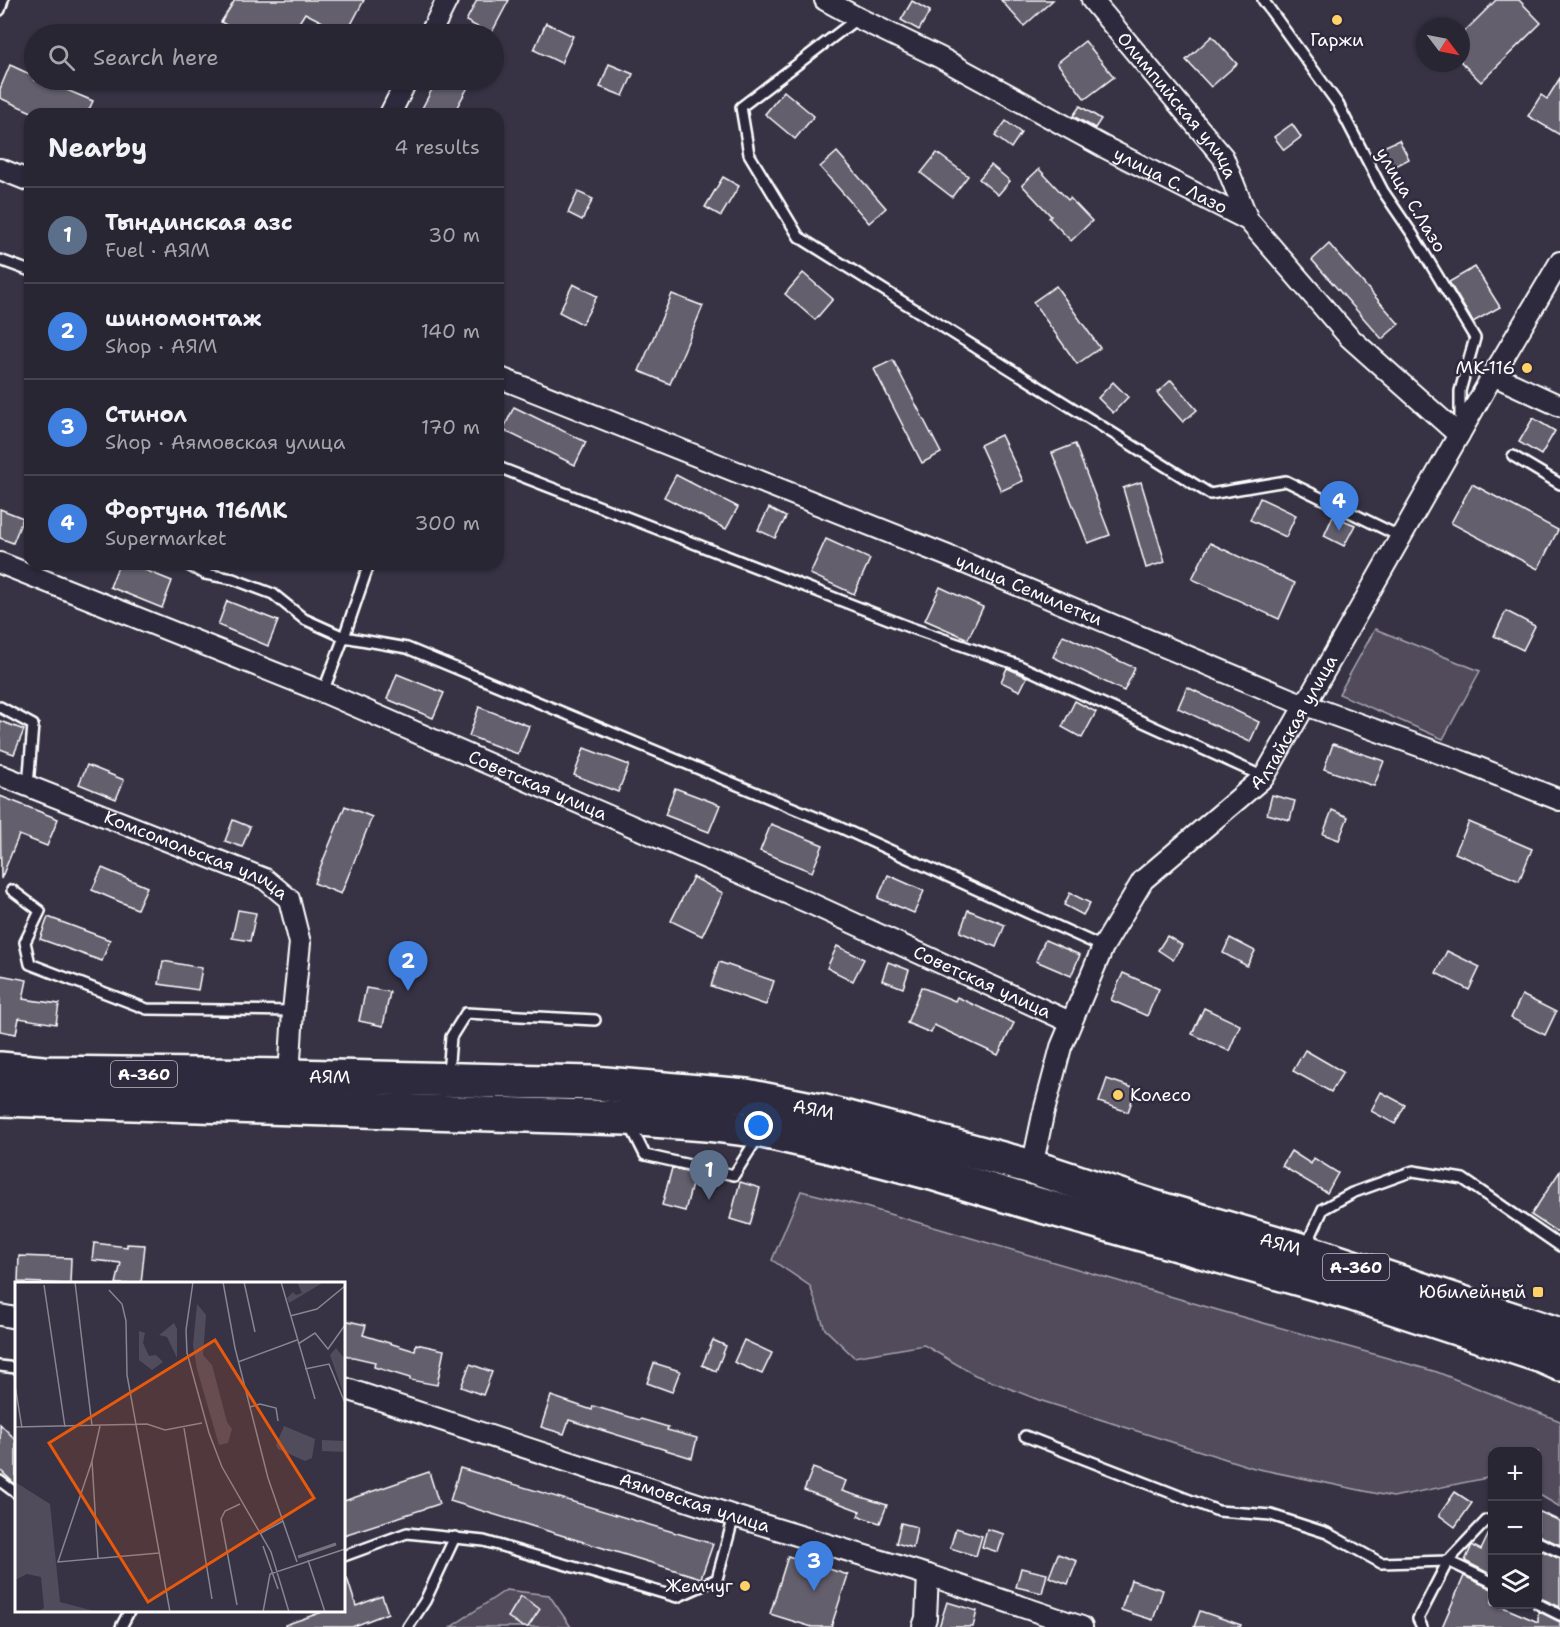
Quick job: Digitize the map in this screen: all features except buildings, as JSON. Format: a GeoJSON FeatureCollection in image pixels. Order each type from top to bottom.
{"type":"FeatureCollection","features":[{"type":"Feature","properties":{"kind":"highway","name":"АЯМ"},"geometry":{"type":"LineString","coordinates":[[0,1069],[43,1073],[593,1083],[746,1096],[832,1114],[1032,1167],[1150,1206],[1304,1251],[1560,1335]]}},
{"type":"Feature","properties":{"kind":"highway","name":"АЯМ"},"geometry":{"type":"LineString","coordinates":[[0,1099],[626,1118],[762,1131],[932,1173],[1343,1291],[1531,1352],[1560,1364]]}},
{"type":"Feature","properties":{"kind":"street"},"geometry":{"type":"LineString","coordinates":[[435,24],[447,0]]}},
{"type":"Feature","properties":{"kind":"street","name":"улица С. Лазо"},"geometry":{"type":"LineString","coordinates":[[825,0],[939,57],[1104,147],[1248,220],[1349,337],[1460,434]]}},
{"type":"Feature","properties":{"kind":"street","name":"Олимпийская улица"},"geometry":{"type":"LineString","coordinates":[[1092,0],[1223,158],[1248,220]]}},
{"type":"Feature","properties":{"kind":"street"},"geometry":{"type":"LineString","coordinates":[[393,108],[402,90]]}},
{"type":"Feature","properties":{"kind":"street"},"geometry":{"type":"LineString","coordinates":[[0,169],[24,179]]}},
{"type":"Feature","properties":{"kind":"street","name":"Алтайская улица"},"geometry":{"type":"LineString","coordinates":[[1032,1167],[1058,1058],[1070,1022],[1103,947],[1143,880],[1264,777],[1560,262]]}},
{"type":"Feature","properties":{"kind":"street"},"geometry":{"type":"LineString","coordinates":[[1493,375],[1560,406]]}},
{"type":"Feature","properties":{"kind":"street","name":"улица Семилетки"},"geometry":{"type":"LineString","coordinates":[[504,379],[948,556],[1305,705],[1464,762],[1560,800]]}},
{"type":"Feature","properties":{"kind":"street","name":"Советская улица"},"geometry":{"type":"LineString","coordinates":[[0,563],[323,692],[814,905],[1070,1022]]}},
{"type":"Feature","properties":{"kind":"street","name":"Комсомольская улица"},"geometry":{"type":"LineString","coordinates":[[0,775],[265,879],[289,899],[300,943],[289,1076]]}},
{"type":"Feature","properties":{"kind":"street"},"geometry":{"type":"LineString","coordinates":[[0,1315],[15,1318]]}},
{"type":"Feature","properties":{"kind":"street","name":"Аямовская улица"},"geometry":{"type":"LineString","coordinates":[[345,1391],[734,1516],[928,1575],[1082,1627]]}},
{"type":"Feature","properties":{"kind":"street"},"geometry":{"type":"LineString","coordinates":[[923,1627],[926,1618],[928,1575]]}},
{"type":"Feature","properties":{"kind":"lane"},"geometry":{"type":"LineString","coordinates":[[0,10],[3,0]]}},
{"type":"Feature","properties":{"kind":"lane","name":"улица С.Лазо"},"geometry":{"type":"LineString","coordinates":[[1263,0],[1338,104],[1383,191],[1475,338],[1460,391],[1460,434]]}},
{"type":"Feature","properties":{"kind":"lane"},"geometry":{"type":"LineString","coordinates":[[858,18],[741,107],[749,154],[799,237],[1210,494],[1286,481],[1401,537]]}},
{"type":"Feature","properties":{"kind":"lane"},"geometry":{"type":"LineString","coordinates":[[0,260],[24,269]]}},
{"type":"Feature","properties":{"kind":"lane"},"geometry":{"type":"LineString","coordinates":[[1513,456],[1560,484]]}},
{"type":"Feature","properties":{"kind":"lane"},"geometry":{"type":"LineString","coordinates":[[504,469],[909,627],[1018,665],[1264,777]]}},
{"type":"Feature","properties":{"kind":"lane"},"geometry":{"type":"LineString","coordinates":[[197,570],[205,574],[233,579],[273,594],[304,619],[344,637],[406,648],[839,827],[1103,947]]}},
{"type":"Feature","properties":{"kind":"lane"},"geometry":{"type":"LineString","coordinates":[[323,692],[367,570]]}},
{"type":"Feature","properties":{"kind":"lane"},"geometry":{"type":"LineString","coordinates":[[0,707],[33,725],[28,786]]}},
{"type":"Feature","properties":{"kind":"lane"},"geometry":{"type":"LineString","coordinates":[[12,890],[40,911],[25,942],[30,964],[147,1009],[293,1011]]}},
{"type":"Feature","properties":{"kind":"lane"},"geometry":{"type":"LineString","coordinates":[[448,1079],[451,1037],[466,1013],[595,1020]]}},
{"type":"Feature","properties":{"kind":"lane"},"geometry":{"type":"LineString","coordinates":[[626,1118],[645,1155],[734,1175],[762,1131]]}},
{"type":"Feature","properties":{"kind":"lane"},"geometry":{"type":"LineString","coordinates":[[1304,1251],[1323,1209],[1352,1193],[1413,1171],[1463,1179],[1560,1246]]}},
{"type":"Feature","properties":{"kind":"lane"},"geometry":{"type":"LineString","coordinates":[[0,1366],[15,1368]]}},
{"type":"Feature","properties":{"kind":"lane"},"geometry":{"type":"LineString","coordinates":[[1025,1436],[1218,1511],[1271,1515],[1327,1533],[1381,1563],[1448,1560],[1488,1580]]}},
{"type":"Feature","properties":{"kind":"lane"},"geometry":{"type":"LineString","coordinates":[[0,1481],[15,1492]]}},
{"type":"Feature","properties":{"kind":"lane"},"geometry":{"type":"LineString","coordinates":[[345,1556],[406,1533],[455,1537],[484,1541],[677,1597],[717,1579],[734,1516]]}},
{"type":"Feature","properties":{"kind":"lane"},"geometry":{"type":"LineString","coordinates":[[1422,1627],[1418,1619],[1448,1560],[1488,1520]]}},
{"type":"Feature","properties":{"kind":"lane"},"geometry":{"type":"LineString","coordinates":[[408,1627],[425,1601],[455,1537]]}},
{"type":"Feature","properties":{"kind":"lane"},"geometry":{"type":"LineString","coordinates":[[1542,1544],[1560,1552]]}},
{"type":"Feature","properties":{"kind":"lane"},"geometry":{"type":"LineString","coordinates":[[1542,1606],[1560,1615]]}},
{"type":"Feature","properties":{"kind":"lane"},"geometry":{"type":"LineString","coordinates":[[121,1627],[129,1612]]}},
{"type":"Feature","properties":{"kind":"shaded area"},"geometry":{"type":"Polygon","coordinates":[[[1375,629],[1480,671],[1443,739],[1339,694],[1375,629]]]}},
{"type":"Feature","properties":{"kind":"shaded area"},"geometry":{"type":"Polygon","coordinates":[[[801,1191],[862,1206],[1437,1372],[1560,1421],[1560,1507],[1542,1496],[1542,1447],[1488,1447],[1488,1478],[1393,1497],[1254,1468],[1039,1400],[975,1375],[924,1345],[854,1357],[825,1329],[810,1286],[772,1260],[801,1191]]]}},
{"type":"Feature","properties":{"kind":"shaded area"},"geometry":{"type":"Polygon","coordinates":[[[506,1590],[549,1595],[571,1627],[451,1627],[506,1590]]]}},
{"type":"Feature","properties":{"kind":"place","name":"Гаржи"},"geometry":{"type":"Point","coordinates":[1337,20]}},
{"type":"Feature","properties":{"kind":"place","name":"МК-116"},"geometry":{"type":"Point","coordinates":[1527,368]}},
{"type":"Feature","properties":{"kind":"place","name":"Фортуна 116МК"},"geometry":{"type":"Point","coordinates":[1339,531]}},
{"type":"Feature","properties":{"kind":"place","name":"шиномонтаж"},"geometry":{"type":"Point","coordinates":[408,991]}},
{"type":"Feature","properties":{"kind":"place","name":"Колесо"},"geometry":{"type":"Point","coordinates":[1118,1095]}},
{"type":"Feature","properties":{"kind":"place","name":"Тындинская азс"},"geometry":{"type":"Point","coordinates":[709,1200]}},
{"type":"Feature","properties":{"kind":"place","name":"Юбилейный"},"geometry":{"type":"Point","coordinates":[1538,1292]}},
{"type":"Feature","properties":{"kind":"place","name":"Жемчуг"},"geometry":{"type":"Point","coordinates":[745,1586]}},
{"type":"Feature","properties":{"kind":"place","name":"Стинол"},"geometry":{"type":"Point","coordinates":[814,1591]}}]}
